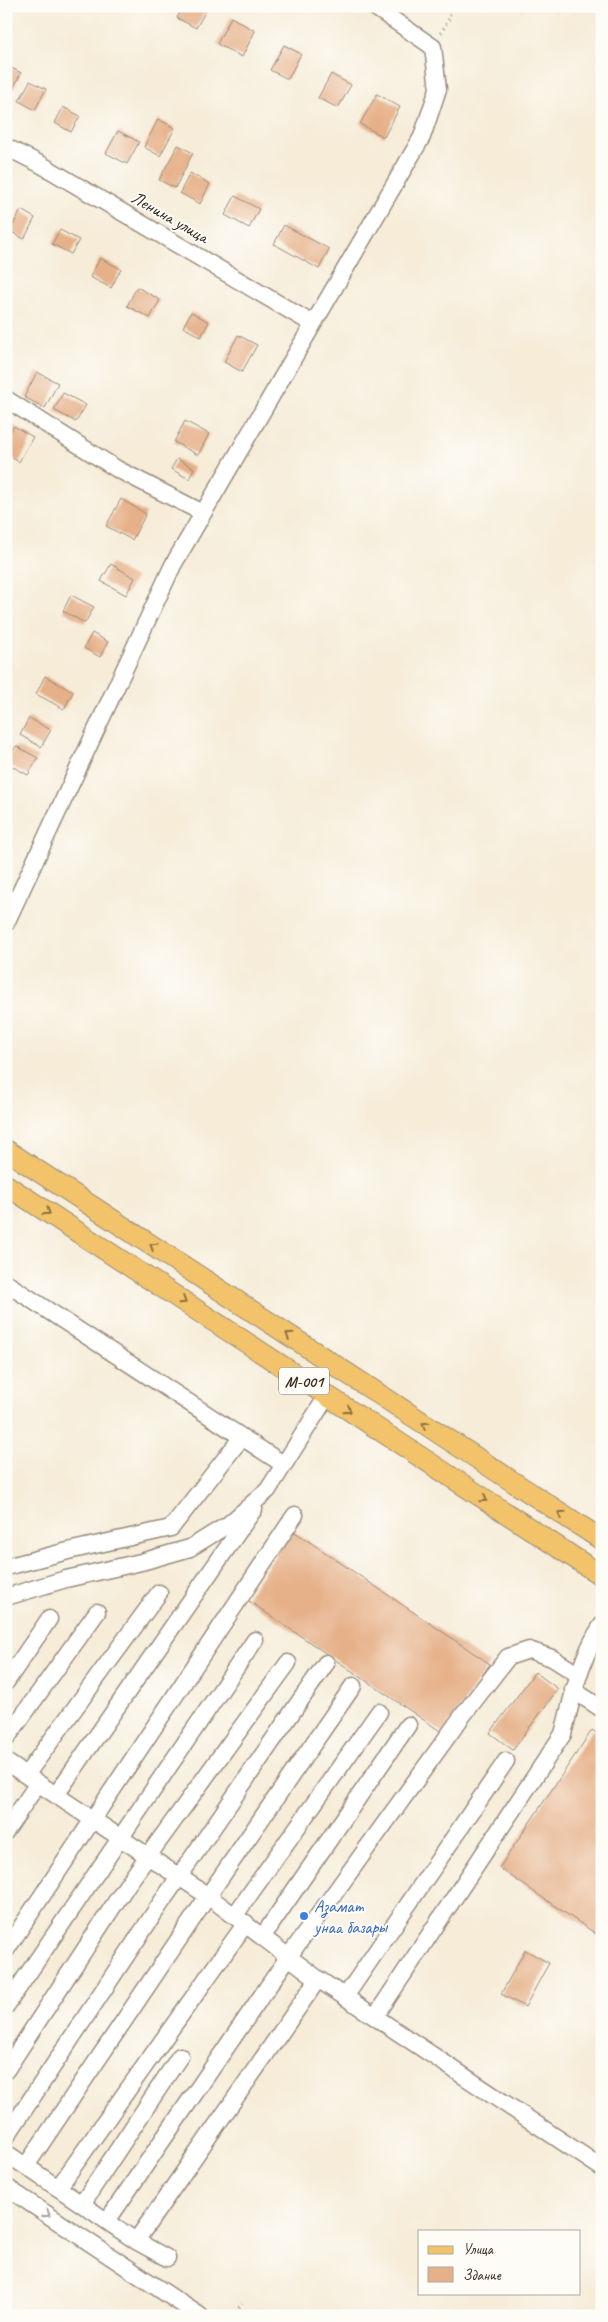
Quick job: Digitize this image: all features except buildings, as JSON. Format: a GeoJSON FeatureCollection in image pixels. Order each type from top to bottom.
{"type":"FeatureCollection","features":[{"type":"Feature","properties":{"kind":"main road","name":"M-001"},"geometry":{"type":"LineString","coordinates":[[6,1150],[602,1540]]}},
{"type":"Feature","properties":{"kind":"main road","name":"M-001"},"geometry":{"type":"LineString","coordinates":[[6,1185],[602,1576]]}},
{"type":"Feature","properties":{"kind":"street"},"geometry":{"type":"LineString","coordinates":[[6,923],[173,564],[422,137],[438,89],[433,46],[373,6]]}},
{"type":"Feature","properties":{"kind":"street","name":"Ленина улица"},"geometry":{"type":"LineString","coordinates":[[6,147],[40,164],[313,324]]}},
{"type":"Feature","properties":{"kind":"street"},"geometry":{"type":"LineString","coordinates":[[7,401],[117,469],[203,513]]}},
{"type":"Feature","properties":{"kind":"street"},"geometry":{"type":"LineString","coordinates":[[6,1283],[283,1464]]}},
{"type":"Feature","properties":{"kind":"street"},"geometry":{"type":"LineString","coordinates":[[56,1795],[268,1490],[327,1396]]}},
{"type":"Feature","properties":{"kind":"street"},"geometry":{"type":"LineString","coordinates":[[6,1567],[85,1546],[171,1528],[242,1437]]}},
{"type":"Feature","properties":{"kind":"street"},"geometry":{"type":"LineString","coordinates":[[6,1597],[66,1579],[141,1562],[190,1548],[229,1524],[268,1490]]}},
{"type":"Feature","properties":{"kind":"street"},"geometry":{"type":"LineString","coordinates":[[6,1950],[295,1514]]}},
{"type":"Feature","properties":{"kind":"street"},"geometry":{"type":"LineString","coordinates":[[6,1831],[32,1779],[159,1593]]}},
{"type":"Feature","properties":{"kind":"street"},"geometry":{"type":"LineString","coordinates":[[6,1739],[97,1612]]}},
{"type":"Feature","properties":{"kind":"street"},"geometry":{"type":"LineString","coordinates":[[6,1682],[49,1619]]}},
{"type":"Feature","properties":{"kind":"street"},"geometry":{"type":"LineString","coordinates":[[375,2017],[563,1734],[588,1647],[602,1625]]}},
{"type":"Feature","properties":{"kind":"street"},"geometry":{"type":"LineString","coordinates":[[6,2006],[255,1640]]}},
{"type":"Feature","properties":{"kind":"street"},"geometry":{"type":"LineString","coordinates":[[579,1675],[602,1646]]}},
{"type":"Feature","properties":{"kind":"street"},"geometry":{"type":"LineString","coordinates":[[107,2221],[289,1956],[508,1657],[529,1650],[552,1658],[579,1675],[602,1709]]}},
{"type":"Feature","properties":{"kind":"street"},"geometry":{"type":"LineString","coordinates":[[6,2070],[127,1885],[288,1663]]}},
{"type":"Feature","properties":{"kind":"street"},"geometry":{"type":"LineString","coordinates":[[6,2137],[326,1663]]}},
{"type":"Feature","properties":{"kind":"street"},"geometry":{"type":"LineString","coordinates":[[26,2166],[208,1896],[353,1686]]}},
{"type":"Feature","properties":{"kind":"street"},"geometry":{"type":"LineString","coordinates":[[58,2188],[379,1712]]}},
{"type":"Feature","properties":{"kind":"street"},"geometry":{"type":"LineString","coordinates":[[262,1936],[408,1725]]}},
{"type":"Feature","properties":{"kind":"street"},"geometry":{"type":"LineString","coordinates":[[345,1997],[506,1761]]}},
{"type":"Feature","properties":{"kind":"street"},"geometry":{"type":"LineString","coordinates":[[6,1762],[208,1896],[241,1919],[318,1979],[602,2168]]}},
{"type":"Feature","properties":{"kind":"street"},"geometry":{"type":"LineString","coordinates":[[136,2241],[318,1979]]}},
{"type":"Feature","properties":{"kind":"street"},"geometry":{"type":"LineString","coordinates":[[82,2204],[180,2056]]}},
{"type":"Feature","properties":{"kind":"street"},"geometry":{"type":"LineString","coordinates":[[6,2153],[136,2241],[167,2258]]}},
{"type":"Feature","properties":{"kind":"street"},"geometry":{"type":"LineString","coordinates":[[6,2187],[200,2316]]}},
{"type":"Feature","properties":{"kind":"path"},"geometry":{"type":"LineString","coordinates":[[433,46],[449,19],[452,6]]}},
{"type":"Feature","properties":{"kind":"path"},"geometry":{"type":"LineString","coordinates":[[234,2316],[242,2303]]}},
{"type":"Feature","properties":{"kind":"place","name":"Азамат унаа базары"},"geometry":{"type":"Point","coordinates":[304,1916]}}]}
